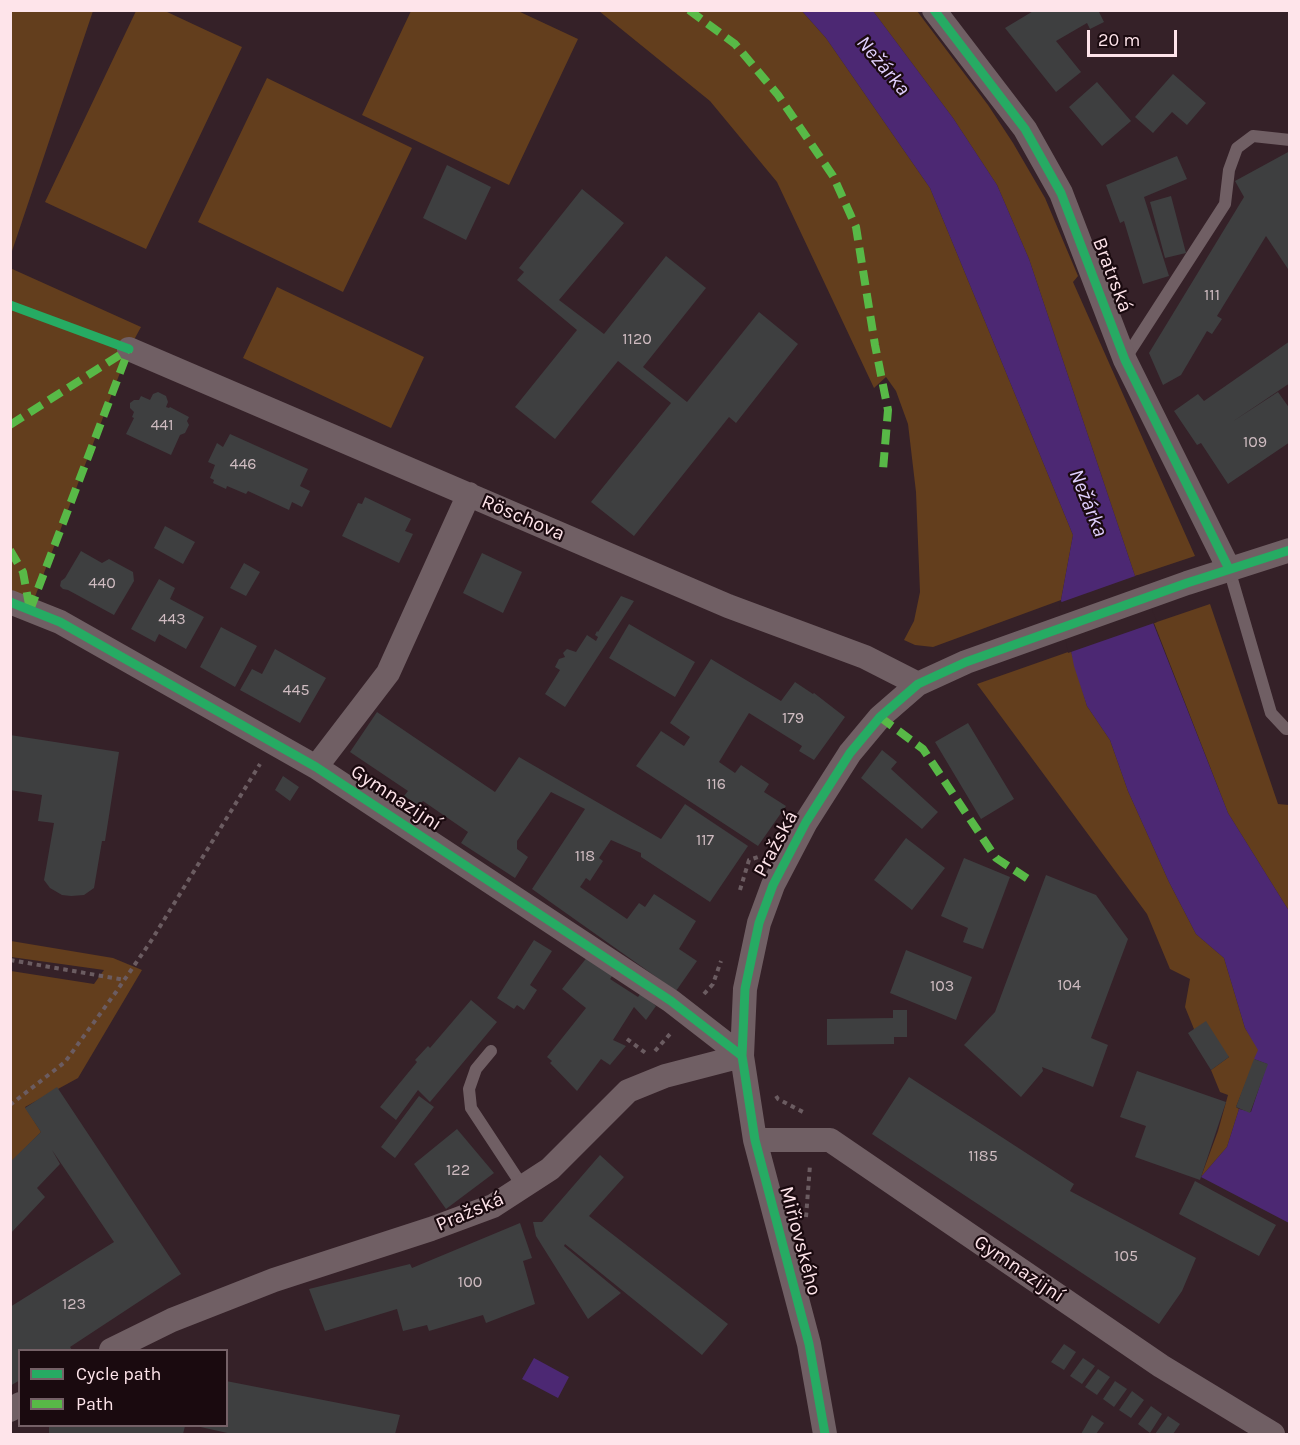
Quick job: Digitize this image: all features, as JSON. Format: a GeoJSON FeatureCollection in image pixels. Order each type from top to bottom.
{"type":"FeatureCollection","features":[{"type":"Feature","properties":{"kind":"street","name":"Bratrská"},"geometry":{"type":"LineString","coordinates":[[934,10],[1025,129],[1061,193],[1125,360],[1220,572]]}},
{"type":"Feature","properties":{"kind":"street","name":"Röschova"},"geometry":{"type":"LineString","coordinates":[[129,349],[728,606],[864,657],[918,684]]}},
{"type":"Feature","properties":{"kind":"street"},"geometry":{"type":"LineString","coordinates":[[316,767],[388,674],[469,494]]}},
{"type":"Feature","properties":{"kind":"street"},"geometry":{"type":"LineString","coordinates":[[1220,572],[1290,550]]}},
{"type":"Feature","properties":{"kind":"street","name":"Pražská"},"geometry":{"type":"LineString","coordinates":[[113,1349],[172,1320],[274,1280],[431,1229],[493,1206],[549,1169],[628,1091],[665,1076],[742,1056],[745,989],[759,923],[773,885],[806,822],[850,753],[880,717],[918,684],[966,663],[1220,572]]}},
{"type":"Feature","properties":{"kind":"street","name":"Gymnazijní"},"geometry":{"type":"LineString","coordinates":[[10,602],[60,622],[316,767],[671,1001],[742,1056]]}},
{"type":"Feature","properties":{"kind":"street","name":"Miřiovského"},"geometry":{"type":"LineString","coordinates":[[742,1056],[755,1140],[809,1344],[825,1434]]}},
{"type":"Feature","properties":{"kind":"street","name":"Gymnazijní"},"geometry":{"type":"LineString","coordinates":[[755,1140],[830,1140],[1161,1366],[1273,1434]]}},
{"type":"Feature","properties":{"kind":"lane"},"geometry":{"type":"LineString","coordinates":[[1125,360],[1225,204],[1229,170],[1237,148],[1253,136],[1290,140]]}},
{"type":"Feature","properties":{"kind":"lane"},"geometry":{"type":"LineString","coordinates":[[1220,572],[1271,713],[1286,729],[1290,729]]}},
{"type":"Feature","properties":{"kind":"lane"},"geometry":{"type":"LineString","coordinates":[[491,1051],[476,1069],[469,1089],[471,1108],[523,1187]]}},
{"type":"Feature","properties":{"kind":"path"},"geometry":{"type":"LineString","coordinates":[[10,1105],[65,1062],[125,980],[273,743]]}},
{"type":"Feature","properties":{"kind":"path"},"geometry":{"type":"LineString","coordinates":[[10,960],[125,980]]}},
{"type":"Feature","properties":{"kind":"path"},"geometry":{"type":"LineString","coordinates":[[627,1039],[650,1056],[676,1028]]}},
{"type":"Feature","properties":{"kind":"path"},"geometry":{"type":"LineString","coordinates":[[774,1093],[778,1099],[807,1114],[810,1167],[805,1211]]}},
{"type":"Feature","properties":{"kind":"shaded area"},"geometry":{"type":"Polygon","coordinates":[[[10,11],[93,11],[11,254],[10,11]]]}},
{"type":"Feature","properties":{"kind":"shaded area"},"geometry":{"type":"Polygon","coordinates":[[[136,11],[165,11],[242,47],[146,249],[45,202],[136,11]]]}},
{"type":"Feature","properties":{"kind":"shaded area"},"geometry":{"type":"Polygon","coordinates":[[[411,11],[518,11],[578,39],[509,185],[362,115],[411,11]]]}},
{"type":"Feature","properties":{"kind":"shaded area"},"geometry":{"type":"Polygon","coordinates":[[[599,11],[802,11],[826,38],[930,188],[1073,535],[1061,600],[933,647],[915,645],[904,640],[914,621],[920,592],[916,492],[908,424],[896,391],[886,377],[874,388],[777,182],[710,101],[599,11]]]}},
{"type":"Feature","properties":{"kind":"shaded area"},"geometry":{"type":"Polygon","coordinates":[[[873,11],[917,11],[988,105],[1013,143],[1045,198],[1078,276],[1073,282],[1195,556],[1135,576],[1029,259],[997,185],[953,118],[873,11]]]}},
{"type":"Feature","properties":{"kind":"shaded area"},"geometry":{"type":"Polygon","coordinates":[[[267,78],[412,148],[343,292],[198,222],[267,78]]]}},
{"type":"Feature","properties":{"kind":"shaded area"},"geometry":{"type":"Polygon","coordinates":[[[10,268],[141,327],[129,349],[30,610],[11,602],[10,268]]]}},
{"type":"Feature","properties":{"kind":"shaded area"},"geometry":{"type":"Polygon","coordinates":[[[277,287],[424,357],[391,428],[243,358],[277,287]]]}},
{"type":"Feature","properties":{"kind":"shaded area"},"geometry":{"type":"Polygon","coordinates":[[[1210,604],[1278,804],[1289,805],[1289,911],[1228,813],[1154,623],[1210,604]]]}},
{"type":"Feature","properties":{"kind":"shaded area"},"geometry":{"type":"Polygon","coordinates":[[[1071,651],[1087,706],[1110,740],[1128,791],[1169,882],[1196,934],[1224,958],[1245,1028],[1259,1050],[1236,1107],[1239,1109],[1227,1147],[1201,1177],[1228,1095],[1220,1092],[1211,1070],[1229,1057],[1194,1029],[1185,1007],[1190,979],[1170,969],[1147,914],[977,684],[1071,651]]]}},
{"type":"Feature","properties":{"kind":"shaded area"},"geometry":{"type":"Polygon","coordinates":[[[11,941],[113,958],[142,970],[78,1078],[25,1107],[41,1132],[11,1162],[11,971],[94,984],[104,970],[11,957],[11,941]]]}},
{"type":"Feature","properties":{"kind":"water","name":"Nežárka"},"geometry":{"type":"Polygon","coordinates":[[[802,11],[873,11],[953,118],[997,185],[1029,259],[1137,582],[1228,813],[1289,911],[1289,1223],[1201,1177],[1227,1147],[1239,1109],[1251,1112],[1267,1064],[1254,1059],[1258,1050],[1245,1028],[1224,958],[1196,934],[1169,882],[1128,791],[1110,740],[1087,706],[1074,666],[1061,600],[1073,535],[930,188],[826,38],[802,11]]]}},
{"type":"Feature","properties":{"kind":"water"},"geometry":{"type":"Polygon","coordinates":[[[534,1358],[569,1377],[558,1398],[522,1379],[534,1358]]]}},
{"type":"Feature","properties":{"kind":"pier"},"geometry":{"type":"Polygon","coordinates":[[[1138,575],[1157,622],[1068,653],[1059,603],[1138,575]]]}},
{"type":"Feature","properties":{"kind":"building"},"geometry":{"type":"Polygon","coordinates":[[[1035,10],[1098,10],[1104,22],[1090,29],[1087,23],[1056,41],[1081,72],[1056,92],[1005,28],[1035,10]]]}},
{"type":"Feature","properties":{"kind":"building"},"geometry":{"type":"Polygon","coordinates":[[[1173,74],[1206,103],[1187,125],[1172,112],[1153,133],[1135,117],[1173,74]]]}},
{"type":"Feature","properties":{"kind":"building"},"geometry":{"type":"Polygon","coordinates":[[[1097,82],[1131,121],[1102,146],[1069,107],[1097,82]]]}},
{"type":"Feature","properties":{"kind":"building"},"geometry":{"type":"Polygon","coordinates":[[[1290,151],[1290,272],[1266,236],[1217,316],[1222,319],[1212,334],[1207,331],[1181,375],[1163,385],[1149,353],[1244,197],[1235,181],[1290,151]]]}},
{"type":"Feature","properties":{"kind":"building"},"geometry":{"type":"Polygon","coordinates":[[[1177,156],[1187,179],[1144,197],[1169,276],[1143,284],[1124,221],[1120,223],[1106,185],[1177,156]]]}},
{"type":"Feature","properties":{"kind":"building"},"geometry":{"type":"Polygon","coordinates":[[[447,165],[491,187],[466,240],[423,218],[447,165]]]}},
{"type":"Feature","properties":{"kind":"building"},"geometry":{"type":"Polygon","coordinates":[[[582,189],[624,223],[559,300],[604,334],[666,256],[706,288],[643,367],[687,402],[759,312],[798,344],[736,423],[729,417],[634,536],[591,502],[671,403],[618,361],[555,439],[515,407],[577,330],[517,280],[524,272],[519,268],[582,189]]]}},
{"type":"Feature","properties":{"kind":"building"},"geometry":{"type":"Polygon","coordinates":[[[1171,196],[1186,253],[1165,258],[1150,202],[1171,196]]]}},
{"type":"Feature","properties":{"kind":"building"},"geometry":{"type":"Polygon","coordinates":[[[1290,341],[1290,383],[1232,422],[1278,392],[1290,409],[1290,442],[1228,484],[1201,443],[1197,445],[1174,411],[1198,394],[1204,401],[1290,341]]]}},
{"type":"Feature","properties":{"kind":"building"},"geometry":{"type":"Polygon","coordinates":[[[158,392],[166,396],[168,402],[166,407],[189,417],[187,421],[189,425],[185,433],[180,435],[171,455],[126,434],[134,418],[130,403],[139,400],[141,396],[150,400],[153,394],[158,392]]]}},
{"type":"Feature","properties":{"kind":"building"},"geometry":{"type":"Polygon","coordinates":[[[230,434],[308,469],[300,486],[310,491],[302,507],[292,502],[289,510],[248,491],[246,494],[213,483],[214,480],[210,478],[215,465],[208,462],[217,443],[223,447],[230,434]]]}},
{"type":"Feature","properties":{"kind":"building"},"geometry":{"type":"Polygon","coordinates":[[[365,497],[411,519],[405,531],[413,534],[399,563],[342,536],[358,503],[362,504],[365,497]]]}},
{"type":"Feature","properties":{"kind":"building"},"geometry":{"type":"Polygon","coordinates":[[[165,526],[195,542],[183,564],[154,548],[165,526]]]}},
{"type":"Feature","properties":{"kind":"building"},"geometry":{"type":"Polygon","coordinates":[[[81,551],[102,563],[109,559],[133,572],[134,581],[114,615],[60,586],[81,551]]]}},
{"type":"Feature","properties":{"kind":"building"},"geometry":{"type":"Polygon","coordinates":[[[482,553],[522,572],[503,613],[463,593],[482,553]]]}},
{"type":"Feature","properties":{"kind":"building"},"geometry":{"type":"Polygon","coordinates":[[[244,563],[260,572],[246,596],[230,588],[244,563]]]}},
{"type":"Feature","properties":{"kind":"building"},"geometry":{"type":"Polygon","coordinates":[[[159,579],[175,588],[170,599],[204,617],[186,649],[159,634],[155,642],[131,629],[159,579]]]}},
{"type":"Feature","properties":{"kind":"building"},"geometry":{"type":"Polygon","coordinates":[[[621,596],[634,601],[565,707],[545,694],[560,670],[555,667],[559,659],[565,657],[563,653],[567,649],[576,652],[587,635],[596,641],[597,631],[621,596]]]}},
{"type":"Feature","properties":{"kind":"building"},"geometry":{"type":"Polygon","coordinates":[[[629,624],[695,662],[675,697],[609,658],[629,624]]]}},
{"type":"Feature","properties":{"kind":"building"},"geometry":{"type":"Polygon","coordinates":[[[221,627],[257,646],[235,687],[200,667],[221,627]]]}},
{"type":"Feature","properties":{"kind":"building"},"geometry":{"type":"Polygon","coordinates":[[[275,649],[326,678],[300,723],[240,690],[252,669],[262,674],[275,649]]]}},
{"type":"Feature","properties":{"kind":"building"},"geometry":{"type":"Polygon","coordinates":[[[711,659],[781,701],[795,682],[814,693],[845,717],[814,760],[799,751],[802,746],[749,713],[719,762],[735,773],[741,765],[769,784],[764,792],[786,806],[758,846],[636,766],[661,731],[684,746],[690,737],[670,723],[711,659]]]}},
{"type":"Feature","properties":{"kind":"building"},"geometry":{"type":"Polygon","coordinates":[[[377,712],[495,792],[519,757],[661,839],[685,804],[748,846],[710,902],[641,857],[641,853],[611,840],[599,858],[603,861],[590,881],[586,878],[580,887],[627,919],[639,903],[645,907],[654,894],[696,921],[679,949],[697,961],[676,991],[532,889],[585,809],[551,792],[517,841],[517,849],[528,857],[515,878],[461,843],[468,832],[423,801],[419,806],[404,796],[408,791],[350,752],[377,712]]]}},
{"type":"Feature","properties":{"kind":"building"},"geometry":{"type":"Polygon","coordinates":[[[968,723],[1014,799],[981,819],[935,742],[968,723]]]}},
{"type":"Feature","properties":{"kind":"building"},"geometry":{"type":"Polygon","coordinates":[[[10,735],[119,752],[105,841],[102,841],[94,888],[84,895],[62,895],[50,888],[44,880],[54,823],[38,821],[42,795],[10,790],[10,735]]]}},
{"type":"Feature","properties":{"kind":"building"},"geometry":{"type":"Polygon","coordinates":[[[882,750],[897,762],[891,769],[938,812],[922,829],[861,778],[882,750]]]}},
{"type":"Feature","properties":{"kind":"building"},"geometry":{"type":"Polygon","coordinates":[[[283,776],[299,787],[290,801],[275,790],[283,776]]]}},
{"type":"Feature","properties":{"kind":"building"},"geometry":{"type":"Polygon","coordinates":[[[906,838],[945,868],[912,910],[874,880],[906,838]]]}},
{"type":"Feature","properties":{"kind":"building"},"geometry":{"type":"Polygon","coordinates":[[[964,858],[1010,877],[983,949],[963,942],[968,928],[941,916],[964,858]]]}},
{"type":"Feature","properties":{"kind":"building"},"geometry":{"type":"Polygon","coordinates":[[[1046,875],[1096,895],[1128,939],[1091,1038],[1108,1045],[1093,1087],[1042,1067],[1043,1071],[1021,1097],[964,1045],[995,1012],[1046,875]]]}},
{"type":"Feature","properties":{"kind":"building"},"geometry":{"type":"Polygon","coordinates":[[[534,940],[552,951],[530,985],[537,990],[524,1010],[517,1005],[514,1009],[497,998],[534,940]]]}},
{"type":"Feature","properties":{"kind":"building"},"geometry":{"type":"Polygon","coordinates":[[[906,950],[972,977],[956,1020],[890,993],[906,950]]]}},
{"type":"Feature","properties":{"kind":"building"},"geometry":{"type":"Polygon","coordinates":[[[588,956],[613,975],[610,979],[638,997],[641,993],[656,1006],[646,1020],[634,1007],[613,1040],[626,1046],[610,1065],[601,1059],[577,1091],[547,1057],[586,1008],[562,989],[588,956]]]}},
{"type":"Feature","properties":{"kind":"building"},"geometry":{"type":"Polygon","coordinates":[[[471,1000],[497,1022],[430,1102],[418,1090],[396,1120],[380,1107],[417,1062],[415,1060],[428,1046],[430,1048],[471,1000]]]}},
{"type":"Feature","properties":{"kind":"building"},"geometry":{"type":"Polygon","coordinates":[[[893,1010],[907,1010],[907,1037],[894,1037],[894,1044],[827,1045],[827,1019],[893,1018],[893,1010]]]}},
{"type":"Feature","properties":{"kind":"building"},"geometry":{"type":"Polygon","coordinates":[[[1206,1021],[1229,1057],[1211,1070],[1188,1033],[1206,1021]]]}},
{"type":"Feature","properties":{"kind":"building"},"geometry":{"type":"Polygon","coordinates":[[[1254,1059],[1268,1064],[1250,1113],[1236,1107],[1254,1059]]]}},
{"type":"Feature","properties":{"kind":"building"},"geometry":{"type":"Polygon","coordinates":[[[1137,1071],[1226,1102],[1200,1180],[1135,1157],[1146,1126],[1120,1117],[1137,1071]]]}},
{"type":"Feature","properties":{"kind":"building"},"geometry":{"type":"Polygon","coordinates":[[[909,1077],[1074,1184],[1070,1191],[1196,1258],[1182,1291],[1159,1324],[872,1134],[909,1077]]]}},
{"type":"Feature","properties":{"kind":"building"},"geometry":{"type":"Polygon","coordinates":[[[57,1087],[181,1274],[70,1347],[71,1349],[18,1349],[18,1381],[10,1386],[10,1307],[114,1242],[52,1150],[60,1164],[37,1188],[45,1197],[10,1234],[10,1162],[41,1132],[25,1108],[57,1087]]]}},
{"type":"Feature","properties":{"kind":"building"},"geometry":{"type":"Polygon","coordinates":[[[419,1096],[434,1107],[395,1158],[381,1147],[419,1096]]]}},
{"type":"Feature","properties":{"kind":"building"},"geometry":{"type":"Polygon","coordinates":[[[457,1129],[494,1173],[446,1209],[414,1164],[457,1129]]]}},
{"type":"Feature","properties":{"kind":"building"},"geometry":{"type":"Polygon","coordinates":[[[600,1155],[624,1177],[589,1216],[728,1324],[702,1355],[565,1244],[564,1246],[621,1293],[588,1319],[536,1236],[533,1222],[542,1222],[600,1155]]]}},
{"type":"Feature","properties":{"kind":"building"},"geometry":{"type":"Polygon","coordinates":[[[1195,1181],[1276,1225],[1259,1256],[1179,1214],[1195,1181]]]}},
{"type":"Feature","properties":{"kind":"building"},"geometry":{"type":"Polygon","coordinates":[[[520,1223],[532,1258],[523,1261],[535,1304],[486,1323],[483,1315],[429,1331],[427,1325],[403,1331],[397,1309],[325,1331],[309,1289],[410,1264],[412,1268],[520,1223]]]}},
{"type":"Feature","properties":{"kind":"building"},"geometry":{"type":"Polygon","coordinates":[[[1064,1344],[1076,1352],[1064,1370],[1051,1362],[1064,1344]]]}},
{"type":"Feature","properties":{"kind":"building"},"geometry":{"type":"Polygon","coordinates":[[[1083,1358],[1095,1366],[1082,1384],[1070,1376],[1083,1358]]]}},
{"type":"Feature","properties":{"kind":"building"},"geometry":{"type":"Polygon","coordinates":[[[1098,1369],[1110,1377],[1097,1395],[1085,1387],[1098,1369]]]}},
{"type":"Feature","properties":{"kind":"building"},"geometry":{"type":"Polygon","coordinates":[[[228,1381],[400,1415],[395,1434],[232,1434],[200,1427],[228,1427],[228,1381]]]}},
{"type":"Feature","properties":{"kind":"building"},"geometry":{"type":"Polygon","coordinates":[[[1115,1381],[1127,1389],[1114,1407],[1103,1399],[1115,1381]]]}},
{"type":"Feature","properties":{"kind":"building"},"geometry":{"type":"Polygon","coordinates":[[[1132,1391],[1144,1400],[1131,1418],[1119,1410],[1132,1391]]]}},
{"type":"Feature","properties":{"kind":"building"},"geometry":{"type":"Polygon","coordinates":[[[1151,1406],[1162,1414],[1150,1433],[1138,1424],[1151,1406]]]}},
{"type":"Feature","properties":{"kind":"building"},"geometry":{"type":"Polygon","coordinates":[[[1092,1415],[1104,1423],[1096,1434],[1081,1434],[1092,1415]]]}},
{"type":"Feature","properties":{"kind":"building"},"geometry":{"type":"Polygon","coordinates":[[[1168,1416],[1180,1424],[1173,1434],[1155,1434],[1168,1416]]]}},
{"type":"Feature","properties":{"kind":"building"},"geometry":{"type":"Polygon","coordinates":[[[49,1427],[185,1427],[183,1434],[49,1434],[49,1427]]]}},
{"type":"Feature","properties":{"kind":"marked path"},"geometry":{"type":"LineString","coordinates":[[689,10],[735,44],[778,95],[833,176],[856,227],[888,410],[883,470]]}},
{"type":"Feature","properties":{"kind":"marked path"},"geometry":{"type":"LineString","coordinates":[[10,425],[129,349]]}},
{"type":"Feature","properties":{"kind":"marked path"},"geometry":{"type":"LineString","coordinates":[[30,610],[129,349]]}},
{"type":"Feature","properties":{"kind":"marked path"},"geometry":{"type":"LineString","coordinates":[[10,550],[23,572],[30,610]]}},
{"type":"Feature","properties":{"kind":"marked path"},"geometry":{"type":"LineString","coordinates":[[880,717],[923,749],[996,858],[1028,879]]}},
{"type":"Feature","properties":{"kind":"cycle path"},"geometry":{"type":"LineString","coordinates":[[934,10],[1025,129],[1061,193],[1125,360],[1229,569]]}},
{"type":"Feature","properties":{"kind":"cycle path"},"geometry":{"type":"LineString","coordinates":[[10,305],[129,349]]}},
{"type":"Feature","properties":{"kind":"cycle path"},"geometry":{"type":"LineString","coordinates":[[825,1434],[809,1344],[755,1140],[742,1056],[745,989],[759,923],[773,885],[806,822],[850,753],[880,717],[918,684],[966,662],[1187,583],[1290,550]]}},
{"type":"Feature","properties":{"kind":"cycle path"},"geometry":{"type":"LineString","coordinates":[[10,602],[60,622],[316,767],[671,1001],[742,1056]]}}]}
